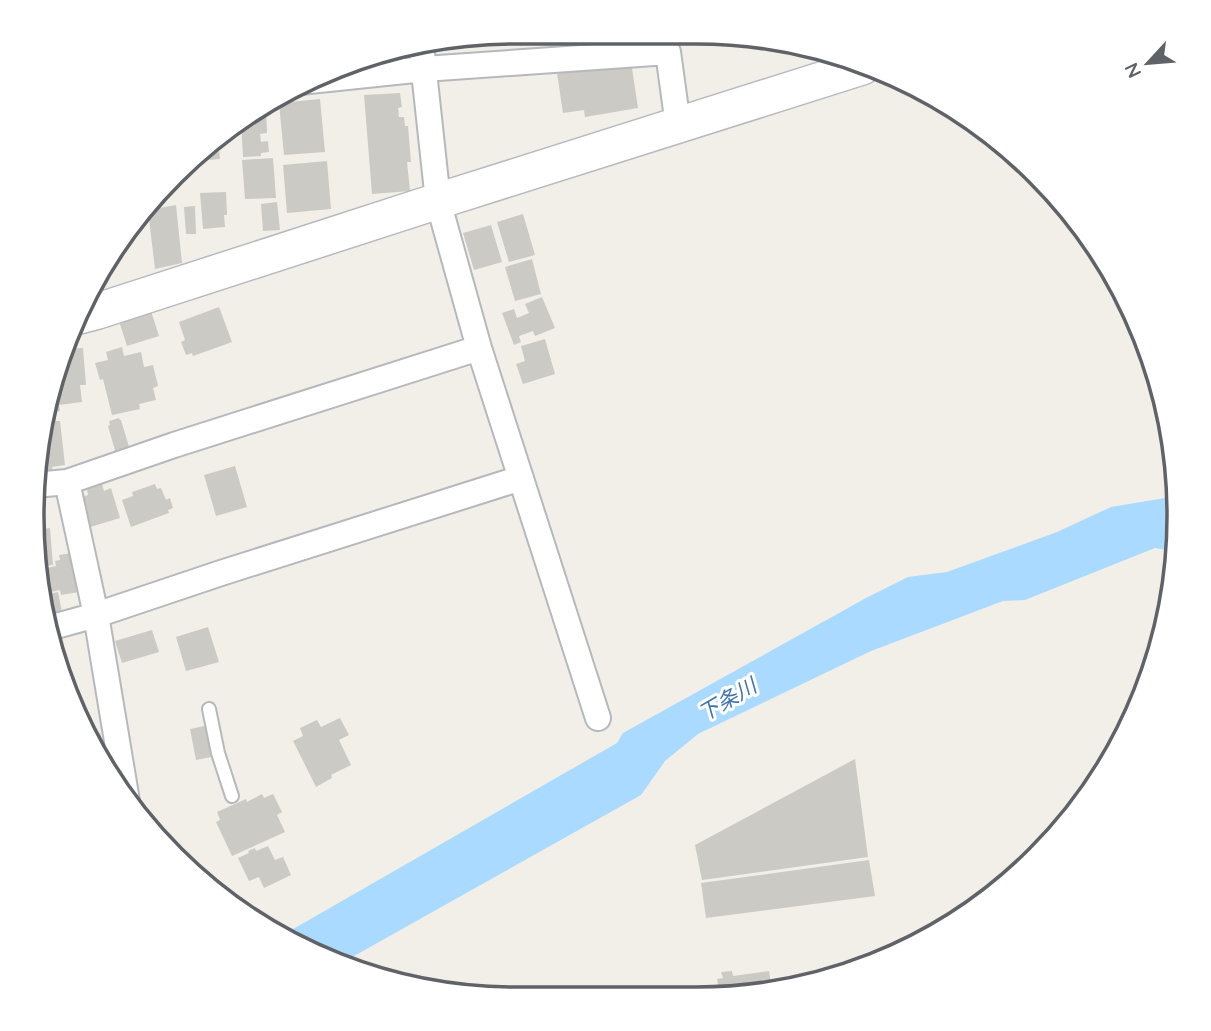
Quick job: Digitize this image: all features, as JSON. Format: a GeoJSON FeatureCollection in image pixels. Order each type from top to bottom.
{"type":"FeatureCollection","features":[{"type":"Feature","properties":{"kind":"street"},"geometry":{"type":"LineString","coordinates":[[341,78],[424,69],[668,52],[678,125]]}},
{"type":"Feature","properties":{"kind":"street"},"geometry":{"type":"LineString","coordinates":[[422,53],[438,201],[479,348],[598,718]]}},
{"type":"Feature","properties":{"kind":"street"},"geometry":{"type":"LineString","coordinates":[[89,314],[851,70]]}},
{"type":"Feature","properties":{"kind":"street"},"geometry":{"type":"LineString","coordinates":[[45,484],[67,482],[479,348]]}},
{"type":"Feature","properties":{"kind":"street"},"geometry":{"type":"LineString","coordinates":[[57,626],[521,478]]}},
{"type":"Feature","properties":{"kind":"street"},"geometry":{"type":"LineString","coordinates":[[67,482],[96,615],[123,778]]}},
{"type":"Feature","properties":{"kind":"lane"},"geometry":{"type":"LineString","coordinates":[[209,709],[218,753],[232,796]]}},
{"type":"Feature","properties":{"kind":"water","name":"下条川"},"geometry":{"type":"Polygon","coordinates":[[[1166,498],[1166,550],[1155,548],[1025,600],[1003,601],[871,651],[698,734],[665,761],[641,795],[352,957],[291,930],[617,743],[623,733],[866,598],[908,577],[947,572],[1057,532],[1111,507],[1166,498]]]}},
{"type":"Feature","properties":{"kind":"building"},"geometry":{"type":"Polygon","coordinates":[[[631,62],[638,108],[585,117],[584,110],[563,113],[557,73],[631,62]]]}},
{"type":"Feature","properties":{"kind":"building"},"geometry":{"type":"Polygon","coordinates":[[[400,93],[402,107],[398,108],[399,117],[404,117],[405,126],[408,126],[411,162],[407,162],[410,191],[372,194],[364,95],[400,93]]]}},
{"type":"Feature","properties":{"kind":"building"},"geometry":{"type":"Polygon","coordinates":[[[320,99],[325,152],[284,155],[279,107],[289,102],[320,99]]]}},
{"type":"Feature","properties":{"kind":"building"},"geometry":{"type":"Polygon","coordinates":[[[266,115],[267,133],[260,134],[261,142],[268,141],[269,152],[261,153],[261,156],[243,157],[242,131],[266,115]]]}},
{"type":"Feature","properties":{"kind":"building"},"geometry":{"type":"Polygon","coordinates":[[[219,148],[220,159],[205,160],[219,148]]]}},
{"type":"Feature","properties":{"kind":"building"},"geometry":{"type":"Polygon","coordinates":[[[273,158],[276,198],[245,199],[242,160],[273,158]]]}},
{"type":"Feature","properties":{"kind":"building"},"geometry":{"type":"Polygon","coordinates":[[[327,161],[331,209],[287,213],[283,165],[327,161]]]}},
{"type":"Feature","properties":{"kind":"building"},"geometry":{"type":"Polygon","coordinates":[[[226,192],[225,227],[203,229],[200,193],[226,192]]]}},
{"type":"Feature","properties":{"kind":"building"},"geometry":{"type":"Polygon","coordinates":[[[277,202],[280,230],[263,231],[261,204],[277,202]]]}},
{"type":"Feature","properties":{"kind":"building"},"geometry":{"type":"Polygon","coordinates":[[[176,205],[182,263],[155,269],[149,218],[157,208],[176,205]]]}},
{"type":"Feature","properties":{"kind":"building"},"geometry":{"type":"Polygon","coordinates":[[[195,206],[196,234],[186,234],[184,207],[195,206]]]}},
{"type":"Feature","properties":{"kind":"building"},"geometry":{"type":"Polygon","coordinates":[[[523,214],[535,255],[509,262],[497,222],[523,214]]]}},
{"type":"Feature","properties":{"kind":"building"},"geometry":{"type":"Polygon","coordinates":[[[491,225],[502,262],[474,270],[463,233],[491,225]]]}},
{"type":"Feature","properties":{"kind":"building"},"geometry":{"type":"Polygon","coordinates":[[[532,259],[541,294],[515,301],[505,267],[532,259]]]}},
{"type":"Feature","properties":{"kind":"building"},"geometry":{"type":"Polygon","coordinates":[[[542,297],[555,328],[535,336],[533,331],[519,336],[521,342],[514,345],[502,313],[514,309],[517,318],[529,313],[525,304],[542,297]]]}},
{"type":"Feature","properties":{"kind":"building"},"geometry":{"type":"Polygon","coordinates":[[[219,307],[232,342],[193,356],[192,353],[186,355],[181,342],[185,340],[179,322],[219,307]]]}},
{"type":"Feature","properties":{"kind":"building"},"geometry":{"type":"Polygon","coordinates":[[[150,308],[159,336],[127,346],[118,318],[150,308]]]}},
{"type":"Feature","properties":{"kind":"building"},"geometry":{"type":"Polygon","coordinates":[[[545,339],[555,374],[523,384],[516,364],[525,361],[521,346],[545,339]]]}},
{"type":"Feature","properties":{"kind":"building"},"geometry":{"type":"Polygon","coordinates":[[[122,347],[124,356],[141,352],[144,367],[153,365],[158,386],[153,388],[156,400],[139,404],[140,409],[112,415],[103,379],[100,380],[95,363],[108,360],[106,352],[122,347]]]}},
{"type":"Feature","properties":{"kind":"building"},"geometry":{"type":"Polygon","coordinates":[[[75,348],[83,348],[86,385],[80,385],[82,402],[59,405],[60,411],[56,411],[60,393],[75,348]]]}},
{"type":"Feature","properties":{"kind":"building"},"geometry":{"type":"Polygon","coordinates":[[[55,414],[56,421],[60,421],[65,465],[52,467],[53,471],[46,472],[55,414]]]}},
{"type":"Feature","properties":{"kind":"building"},"geometry":{"type":"Polygon","coordinates":[[[119,418],[130,450],[116,454],[108,426],[109,421],[119,418]]]}},
{"type":"Feature","properties":{"kind":"building"},"geometry":{"type":"Polygon","coordinates":[[[235,466],[247,507],[216,516],[204,475],[235,466]]]}},
{"type":"Feature","properties":{"kind":"building"},"geometry":{"type":"Polygon","coordinates":[[[102,484],[104,491],[111,488],[120,518],[87,528],[78,498],[88,495],[87,489],[102,484]]]}},
{"type":"Feature","properties":{"kind":"building"},"geometry":{"type":"Polygon","coordinates":[[[155,484],[157,489],[161,488],[166,500],[170,498],[173,508],[168,510],[169,513],[131,527],[122,500],[133,496],[132,492],[155,484]]]}},
{"type":"Feature","properties":{"kind":"building"},"geometry":{"type":"Polygon","coordinates":[[[50,528],[53,565],[47,566],[44,529],[50,528]]]}},
{"type":"Feature","properties":{"kind":"building"},"geometry":{"type":"Polygon","coordinates":[[[72,553],[79,592],[61,595],[60,590],[51,592],[47,568],[56,566],[55,561],[60,560],[59,555],[72,553]]]}},
{"type":"Feature","properties":{"kind":"building"},"geometry":{"type":"Polygon","coordinates":[[[58,592],[62,612],[54,614],[51,594],[58,592]]]}},
{"type":"Feature","properties":{"kind":"building"},"geometry":{"type":"Polygon","coordinates":[[[208,627],[219,662],[186,671],[176,637],[208,627]]]}},
{"type":"Feature","properties":{"kind":"building"},"geometry":{"type":"Polygon","coordinates":[[[152,630],[159,652],[122,663],[115,641],[152,630]]]}},
{"type":"Feature","properties":{"kind":"building"},"geometry":{"type":"Polygon","coordinates":[[[340,718],[349,735],[339,740],[351,765],[331,775],[332,778],[316,787],[293,741],[303,736],[300,728],[317,720],[321,727],[340,718]]]}},
{"type":"Feature","properties":{"kind":"building"},"geometry":{"type":"Polygon","coordinates":[[[209,725],[216,756],[196,760],[190,729],[209,725]]]}},
{"type":"Feature","properties":{"kind":"building"},"geometry":{"type":"Polygon","coordinates":[[[855,759],[868,857],[702,880],[695,845],[855,759]]]}},
{"type":"Feature","properties":{"kind":"building"},"geometry":{"type":"Polygon","coordinates":[[[262,794],[264,798],[273,794],[282,812],[277,815],[285,832],[232,856],[216,822],[220,820],[217,812],[262,794]]]}},
{"type":"Feature","properties":{"kind":"building"},"geometry":{"type":"Polygon","coordinates":[[[268,846],[275,860],[283,857],[291,875],[264,888],[259,877],[249,881],[238,858],[255,848],[256,851],[268,846]]]}},
{"type":"Feature","properties":{"kind":"building"},"geometry":{"type":"Polygon","coordinates":[[[869,860],[875,896],[706,918],[701,883],[869,860]]]}},
{"type":"Feature","properties":{"kind":"building"},"geometry":{"type":"Polygon","coordinates":[[[732,971],[733,976],[769,971],[771,981],[718,986],[717,979],[723,978],[721,972],[732,971]]]}}]}
